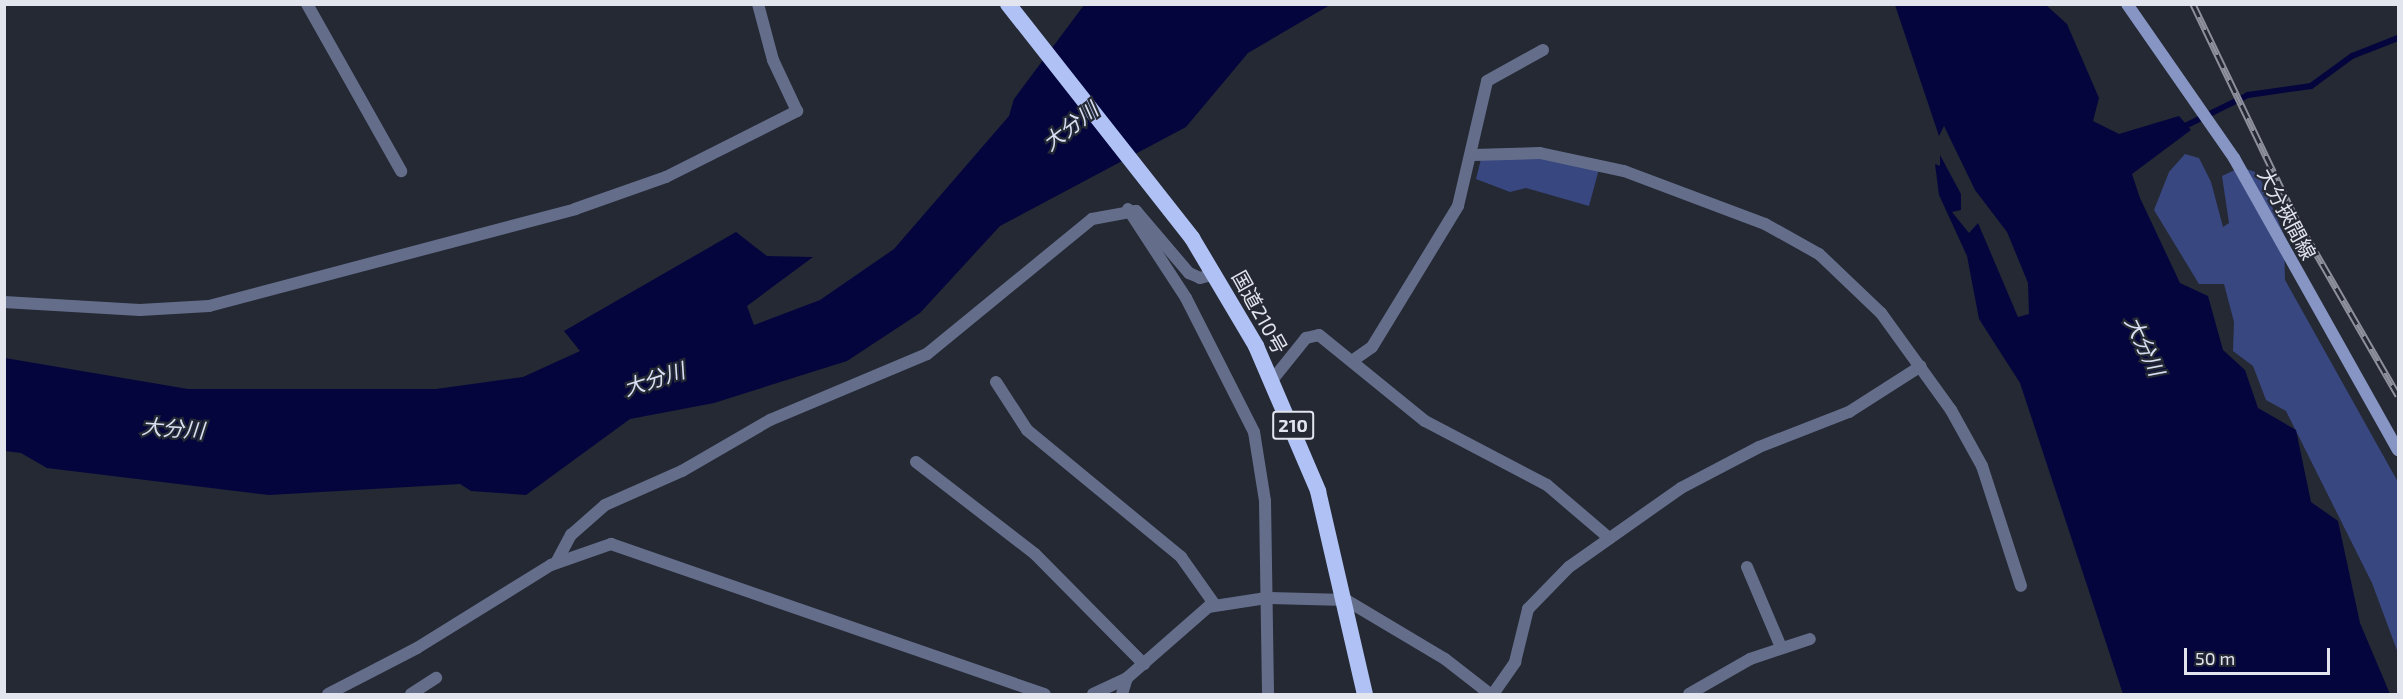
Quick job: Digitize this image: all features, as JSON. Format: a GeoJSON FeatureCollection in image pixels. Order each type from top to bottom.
{"type":"FeatureCollection","features":[{"type":"Feature","properties":{"kind":"highway","name":"国道210号"},"geometry":{"type":"LineString","coordinates":[[1008,4],[1151,187],[1215,274],[1272,379],[1318,491],[1346,600],[1365,694]]}},
{"type":"Feature","properties":{"kind":"main road","name":"大分挾間線"},"geometry":{"type":"LineString","coordinates":[[2127,4],[2234,158],[2398,450]]}},
{"type":"Feature","properties":{"kind":"street"},"geometry":{"type":"LineString","coordinates":[[307,4],[400,171]]}},
{"type":"Feature","properties":{"kind":"street"},"geometry":{"type":"LineString","coordinates":[[4,302],[140,310],[209,306],[575,209],[666,177],[797,111],[773,60],[758,4]]}},
{"type":"Feature","properties":{"kind":"street"},"geometry":{"type":"LineString","coordinates":[[1352,362],[1372,347],[1423,270],[1435,238],[1462,197],[1488,81],[1543,50]]}},
{"type":"Feature","properties":{"kind":"street"},"geometry":{"type":"LineString","coordinates":[[1473,155],[1523,151],[1592,163],[1680,189],[1785,233],[1840,273],[1881,313],[1921,366],[1982,466],[2021,586]]}},
{"type":"Feature","properties":{"kind":"street"},"geometry":{"type":"LineString","coordinates":[[557,561],[571,535],[605,505],[682,471],[770,420],[915,362],[1083,224],[1128,209],[1143,214],[1189,273],[1200,278],[1215,274]]}},
{"type":"Feature","properties":{"kind":"street"},"geometry":{"type":"LineString","coordinates":[[1128,209],[1186,298],[1254,432],[1264,481],[1268,694]]}},
{"type":"Feature","properties":{"kind":"street"},"geometry":{"type":"LineString","coordinates":[[1272,379],[1314,334],[1441,432],[1547,485],[1609,538]]}},
{"type":"Feature","properties":{"kind":"street"},"geometry":{"type":"LineString","coordinates":[[1093,694],[1127,678],[1193,617],[1215,605],[1266,598],[1346,600],[1445,658],[1492,694],[1515,662],[1528,609],[1558,576],[1609,538],[1719,467],[1849,412],[1921,366]]}},
{"type":"Feature","properties":{"kind":"street"},"geometry":{"type":"LineString","coordinates":[[996,382],[1027,430],[1181,557],[1215,605]]}},
{"type":"Feature","properties":{"kind":"street"},"geometry":{"type":"LineString","coordinates":[[916,462],[1035,554],[1144,664]]}},
{"type":"Feature","properties":{"kind":"street"},"geometry":{"type":"LineString","coordinates":[[328,694],[417,648],[557,561],[594,547],[633,548],[1044,694]]}},
{"type":"Feature","properties":{"kind":"street"},"geometry":{"type":"LineString","coordinates":[[1747,567],[1781,647]]}},
{"type":"Feature","properties":{"kind":"street"},"geometry":{"type":"LineString","coordinates":[[1689,694],[1781,647],[1810,639]]}},
{"type":"Feature","properties":{"kind":"street"},"geometry":{"type":"LineString","coordinates":[[411,694],[436,678]]}},
{"type":"Feature","properties":{"kind":"street"},"geometry":{"type":"LineString","coordinates":[[1122,694],[1127,678]]}},
{"type":"Feature","properties":{"kind":"shaded area"},"geometry":{"type":"Polygon","coordinates":[[[2185,154],[2199,158],[2211,182],[2223,227],[2229,223],[2222,176],[2241,167],[2258,173],[2284,235],[2285,280],[2398,482],[2398,653],[2372,583],[2286,411],[2266,400],[2253,366],[2233,351],[2234,322],[2224,284],[2199,284],[2154,210],[2169,172],[2185,154]]]}},
{"type":"Feature","properties":{"kind":"shaded area"},"geometry":{"type":"Polygon","coordinates":[[[1530,156],[1599,169],[1589,206],[1526,188],[1510,192],[1476,179],[1481,159],[1530,156]]]}},
{"type":"Feature","properties":{"kind":"water","name":"大分川"},"geometry":{"type":"Polygon","coordinates":[[[1084,5],[1330,5],[1248,53],[1186,127],[1000,226],[920,313],[847,361],[714,403],[630,419],[526,495],[471,491],[460,484],[269,495],[47,468],[21,453],[5,451],[5,358],[188,389],[436,389],[523,377],[580,351],[564,331],[736,232],[767,256],[813,257],[747,306],[754,325],[820,300],[894,249],[1009,116],[1014,99],[1084,5]]]}},
{"type":"Feature","properties":{"kind":"water","name":"大分川"},"geometry":{"type":"Polygon","coordinates":[[[1895,5],[2046,5],[2067,24],[2099,98],[2093,121],[2119,134],[2179,116],[2191,130],[2132,174],[2140,198],[2180,283],[2208,296],[2223,350],[2245,370],[2258,408],[2296,430],[2311,502],[2338,521],[2360,623],[2390,694],[2123,694],[2020,383],[1979,319],[1967,256],[1939,195],[1935,164],[1940,166],[1940,155],[1961,194],[1961,210],[1952,212],[1969,233],[1978,223],[2018,317],[2029,314],[2028,283],[2007,232],[1975,190],[1944,126],[1939,136],[1895,5]]]}},
{"type":"Feature","properties":{"kind":"waterway"},"geometry":{"type":"LineString","coordinates":[[2181,128],[2248,95],[2311,86],[2352,56],[2398,38]]}},
{"type":"Feature","properties":{"kind":"railway"},"geometry":{"type":"LineString","coordinates":[[2193,4],[2294,215],[2398,395]]}}]}
